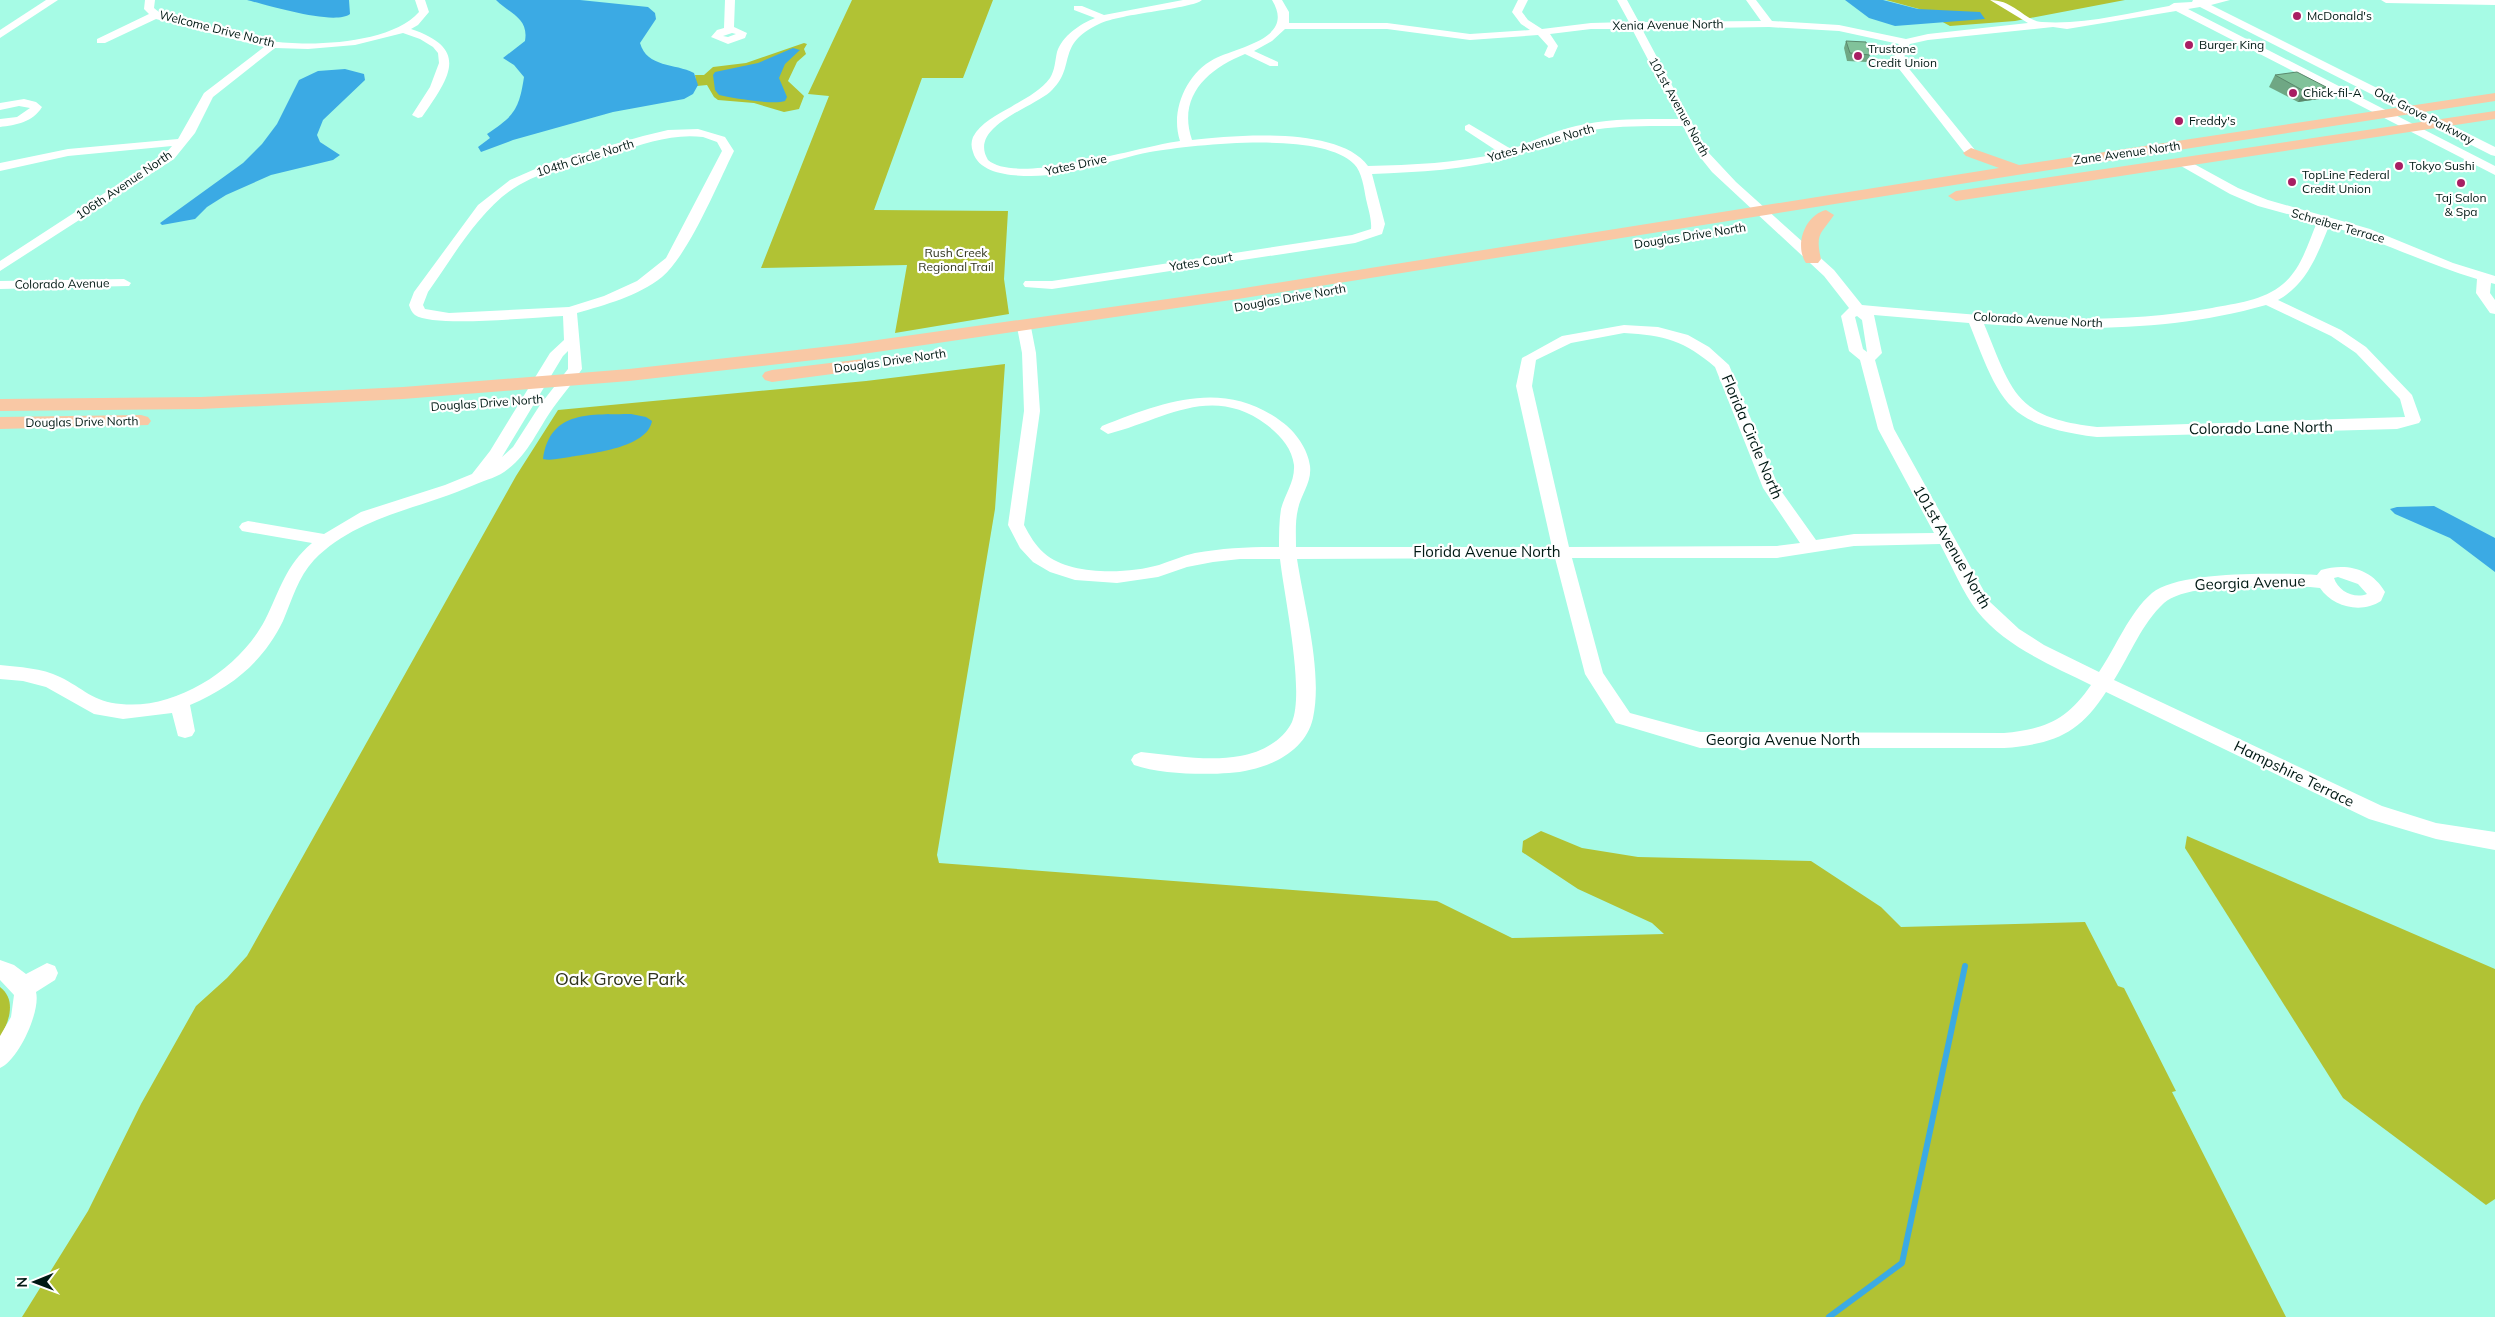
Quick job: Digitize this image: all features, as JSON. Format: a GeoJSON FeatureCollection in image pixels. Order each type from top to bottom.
{"type":"FeatureCollection","features":[{"type":"Feature","properties":{"kind":"main road","name":"Zane Avenue North"},"geometry":{"type":"LineString","coordinates":[[1766,218],[1974,177],[2495,97]]}},
{"type":"Feature","properties":{"kind":"main road","name":"Zane Avenue North"},"geometry":{"type":"LineString","coordinates":[[1944,198],[2495,115]]}},
{"type":"Feature","properties":{"kind":"main road"},"geometry":{"type":"LineString","coordinates":[[1971,153],[1995,164],[2017,170]]}},
{"type":"Feature","properties":{"kind":"main road"},"geometry":{"type":"LineString","coordinates":[[1971,153],[1978,168],[1974,177]]}},
{"type":"Feature","properties":{"kind":"main road"},"geometry":{"type":"LineString","coordinates":[[1766,218],[1826,215],[1904,204]]}},
{"type":"Feature","properties":{"kind":"main road"},"geometry":{"type":"LineString","coordinates":[[1812,259],[1808,244],[1810,232],[1826,215]]}},
{"type":"Feature","properties":{"kind":"main road","name":"Douglas Drive North"},"geometry":{"type":"LineString","coordinates":[[0,405],[124,405],[533,392],[554,398],[822,370],[1025,333],[1350,287],[1766,218]]}},
{"type":"Feature","properties":{"kind":"main road","name":"Douglas Drive North"},"geometry":{"type":"LineString","coordinates":[[0,423],[255,417],[533,392],[567,381],[1025,333]]}},
{"type":"Feature","properties":{"kind":"street"},"geometry":{"type":"LineString","coordinates":[[0,35],[53,0]]}},
{"type":"Feature","properties":{"kind":"street","name":"Welcome Drive North"},"geometry":{"type":"LineString","coordinates":[[150,0],[149,8],[156,15],[273,45],[360,41],[404,30],[423,16],[424,12],[420,0]]}},
{"type":"Feature","properties":{"kind":"street"},"geometry":{"type":"LineString","coordinates":[[729,30],[730,0]]}},
{"type":"Feature","properties":{"kind":"street","name":"Yates Drive"},"geometry":{"type":"LineString","coordinates":[[1198,0],[1126,12],[1104,18],[1081,30],[1066,43],[1061,54],[1060,70],[1044,91],[987,128],[978,138],[977,148],[982,159],[988,166],[1024,172],[1056,171],[1125,154],[1187,144],[1292,140],[1310,142],[1346,152],[1356,159],[1365,170]]}},
{"type":"Feature","properties":{"kind":"street"},"geometry":{"type":"LineString","coordinates":[[1187,144],[1181,123],[1192,87],[1204,71],[1220,60],[1246,51],[1274,36],[1282,26],[1284,7],[1277,0]]}},
{"type":"Feature","properties":{"kind":"street"},"geometry":{"type":"LineString","coordinates":[[1523,0],[1517,12],[1520,20],[1551,40],[1554,46],[1549,55]]}},
{"type":"Feature","properties":{"kind":"street","name":"101st Avenue North"},"geometry":{"type":"LineString","coordinates":[[1622,0],[1702,152],[1719,174],[1842,288],[1856,309],[1848,316],[1856,351],[1867,358],[1886,429],[1983,606],[2012,634],[2038,650],[2102,682]]}},
{"type":"Feature","properties":{"kind":"street"},"geometry":{"type":"LineString","coordinates":[[1751,0],[1769,24]]}},
{"type":"Feature","properties":{"kind":"street"},"geometry":{"type":"LineString","coordinates":[[1995,0],[2040,26]]}},
{"type":"Feature","properties":{"kind":"street","name":"Oak Grove Parkway"},"geometry":{"type":"LineString","coordinates":[[2162,0],[2495,171]]}},
{"type":"Feature","properties":{"kind":"street","name":"Xenia Avenue North"},"geometry":{"type":"LineString","coordinates":[[1282,26],[1387,26],[1470,37],[1516,35],[1574,27],[1769,24],[1839,28],[1906,42],[1928,37],[2053,24],[2067,26],[2196,2],[2225,0]]}},
{"type":"Feature","properties":{"kind":"street"},"geometry":{"type":"LineString","coordinates":[[2386,0],[2495,2]]}},
{"type":"Feature","properties":{"kind":"street","name":"Oak Grove Parkway"},"geometry":{"type":"LineString","coordinates":[[2196,2],[2495,152]]}},
{"type":"Feature","properties":{"kind":"street","name":"Xenia Avenue North"},"geometry":{"type":"LineString","coordinates":[[2053,24],[2056,21],[2117,6]]}},
{"type":"Feature","properties":{"kind":"street"},"geometry":{"type":"LineString","coordinates":[[1078,8],[1104,18]]}},
{"type":"Feature","properties":{"kind":"street"},"geometry":{"type":"LineString","coordinates":[[101,41],[156,15]]}},
{"type":"Feature","properties":{"kind":"street"},"geometry":{"type":"LineString","coordinates":[[404,30],[432,39],[440,45],[444,54],[443,73],[418,115]]}},
{"type":"Feature","properties":{"kind":"street"},"geometry":{"type":"LineString","coordinates":[[1906,42],[1900,52],[1901,65],[1971,153]]}},
{"type":"Feature","properties":{"kind":"street","name":"106th Avenue North"},"geometry":{"type":"LineString","coordinates":[[0,267],[159,165],[183,142],[208,95],[273,45]]}},
{"type":"Feature","properties":{"kind":"street"},"geometry":{"type":"LineString","coordinates":[[1246,51],[1274,64]]}},
{"type":"Feature","properties":{"kind":"street"},"geometry":{"type":"LineString","coordinates":[[0,107],[29,103],[36,107],[31,114],[25,117],[0,123]]}},
{"type":"Feature","properties":{"kind":"street","name":"Yates Avenue North"},"geometry":{"type":"LineString","coordinates":[[1365,170],[1413,169],[1475,162],[1510,154],[1586,127],[1688,123]]}},
{"type":"Feature","properties":{"kind":"street"},"geometry":{"type":"LineString","coordinates":[[1469,128],[1510,154]]}},
{"type":"Feature","properties":{"kind":"street","name":"104th Circle North"},"geometry":{"type":"LineString","coordinates":[[698,133],[722,140],[728,147],[726,157],[672,260],[656,275],[624,293],[570,311],[449,317],[419,312],[416,305],[421,292],[483,208],[498,194],[531,174],[553,166],[668,134],[698,133]]}},
{"type":"Feature","properties":{"kind":"street"},"geometry":{"type":"LineString","coordinates":[[0,167],[73,151],[183,142]]}},
{"type":"Feature","properties":{"kind":"street","name":"Schreiber Terrace"},"geometry":{"type":"LineString","coordinates":[[2185,163],[2250,198],[2384,238],[2439,263],[2489,279]]}},
{"type":"Feature","properties":{"kind":"street","name":"Yates Court"},"geometry":{"type":"LineString","coordinates":[[1030,284],[1052,285],[1355,239],[1373,234],[1377,231],[1378,224],[1365,170]]}},
{"type":"Feature","properties":{"kind":"street","name":"Colorado Avenue North"},"geometry":{"type":"LineString","coordinates":[[1856,309],[2076,324],[2138,323],[2209,313],[2268,300],[2281,293],[2306,268],[2324,220]]}},
{"type":"Feature","properties":{"kind":"street"},"geometry":{"type":"LineString","coordinates":[[2489,279],[2483,293],[2495,310]]}},
{"type":"Feature","properties":{"kind":"street","name":"Colorado Avenue"},"geometry":{"type":"LineString","coordinates":[[0,285],[124,283]]}},
{"type":"Feature","properties":{"kind":"street","name":"Colorado Lane North"},"geometry":{"type":"LineString","coordinates":[[1974,317],[2007,395],[2032,417],[2056,426],[2097,432],[2398,424],[2413,420],[2408,398],[2361,350],[2336,333],[2268,300]]}},
{"type":"Feature","properties":{"kind":"street"},"geometry":{"type":"LineString","coordinates":[[0,672],[23,674],[52,681],[94,707],[123,712],[147,710],[180,703],[228,677],[253,654],[273,622],[295,572],[308,556],[327,540],[367,516],[473,480],[501,467],[514,455],[575,369],[575,351],[571,341],[570,311]]}},
{"type":"Feature","properties":{"kind":"street","name":"Florida Circle North"},"geometry":{"type":"LineString","coordinates":[[1562,552],[1524,386],[1529,358],[1567,339],[1624,329],[1654,330],[1683,338],[1704,350],[1722,365],[1771,488],[1787,514],[1811,545]]}},
{"type":"Feature","properties":{"kind":"street","name":"Florida Avenue North"},"geometry":{"type":"LineString","coordinates":[[1025,333],[1032,411],[1016,524],[1021,540],[1036,555],[1049,564],[1068,572],[1089,577],[1113,578],[1160,570],[1185,561],[1240,553],[1777,552],[1811,545],[1854,540],[1945,538]]}},
{"type":"Feature","properties":{"kind":"street"},"geometry":{"type":"LineString","coordinates":[[473,480],[496,454],[557,353],[571,341]]}},
{"type":"Feature","properties":{"kind":"street"},"geometry":{"type":"LineString","coordinates":[[1108,428],[1160,408],[1186,402],[1211,401],[1232,403],[1256,411],[1275,423],[1290,438],[1300,454],[1302,473],[1290,510],[1288,553],[1295,609],[1302,632],[1304,697],[1302,720],[1291,740],[1277,752],[1254,761],[1229,765],[1141,760]]}},
{"type":"Feature","properties":{"kind":"street"},"geometry":{"type":"LineString","coordinates":[[248,527],[327,540]]}},
{"type":"Feature","properties":{"kind":"street","name":"Georgia Avenue North"},"geometry":{"type":"LineString","coordinates":[[1562,552],[1594,674],[1623,718],[1700,740],[2009,740],[2057,730],[2074,720],[2102,682]]}},
{"type":"Feature","properties":{"kind":"street","name":"Georgia Avenue"},"geometry":{"type":"LineString","coordinates":[[2102,682],[2148,610],[2164,593],[2193,584],[2306,580],[2325,582]]}},
{"type":"Feature","properties":{"kind":"street","name":"Hampshire Terrace"},"geometry":{"type":"LineString","coordinates":[[2102,682],[2376,813],[2436,832],[2495,841]]}},
{"type":"Feature","properties":{"kind":"street"},"geometry":{"type":"LineString","coordinates":[[180,703],[186,731]]}},
{"type":"Feature","properties":{"kind":"street"},"geometry":{"type":"LineString","coordinates":[[0,970],[5,971],[22,983],[27,1002],[20,1024],[0,1057]]}},
{"type":"Feature","properties":{"kind":"street"},"geometry":{"type":"LineString","coordinates":[[23,988],[47,974]]}},
{"type":"Feature","properties":{"kind":"green space","name":"Rush Creek Regional Trail"},"geometry":{"type":"Polygon","coordinates":[[[852,0],[993,0],[963,78],[922,78],[874,210],[1008,211],[1004,279],[1009,314],[895,333],[907,265],[761,268],[829,96],[808,94],[852,0]]]}},
{"type":"Feature","properties":{"kind":"green space"},"geometry":{"type":"Polygon","coordinates":[[[1886,0],[2125,0],[2015,21],[1950,26],[1919,9],[1886,0]]]}},
{"type":"Feature","properties":{"kind":"green space"},"geometry":{"type":"Polygon","coordinates":[[[804,43],[807,44],[804,49],[806,54],[797,62],[788,81],[804,96],[799,109],[784,112],[754,103],[718,100],[707,85],[697,86],[695,75],[704,75],[713,67],[746,63],[804,43]]]}},
{"type":"Feature","properties":{"kind":"green space","name":"Oak Grove Park"},"geometry":{"type":"Polygon","coordinates":[[[1005,364],[995,509],[937,855],[939,863],[1437,901],[1512,938],[1664,934],[1652,923],[1578,889],[1522,852],[1523,841],[1541,831],[1582,848],[1638,857],[1811,861],[1881,907],[1901,927],[2085,922],[2118,986],[2124,988],[2176,1091],[2172,1092],[2286,1317],[22,1317],[88,1211],[141,1104],[196,1006],[227,978],[247,956],[516,476],[558,410],[866,381],[1005,364]]]}},
{"type":"Feature","properties":{"kind":"green space"},"geometry":{"type":"Polygon","coordinates":[[[2187,836],[2495,969],[2495,1199],[2486,1205],[2343,1098],[2185,848],[2187,836]]]}},
{"type":"Feature","properties":{"kind":"green space"},"geometry":{"type":"Polygon","coordinates":[[[0,987],[8,998],[10,1011],[0,1038],[0,987]]]}},
{"type":"Feature","properties":{"kind":"water"},"geometry":{"type":"Polygon","coordinates":[[[247,0],[349,0],[350,14],[330,18],[284,10],[247,0]]]}},
{"type":"Feature","properties":{"kind":"water"},"geometry":{"type":"Polygon","coordinates":[[[496,0],[580,0],[648,7],[655,13],[656,19],[640,43],[644,51],[655,61],[694,73],[698,85],[693,94],[684,99],[613,112],[513,140],[481,152],[478,147],[490,138],[487,134],[514,111],[520,97],[524,77],[514,65],[503,58],[525,41],[524,27],[517,17],[496,0]]]}},
{"type":"Feature","properties":{"kind":"water"},"geometry":{"type":"Polygon","coordinates":[[[1845,0],[1883,0],[1918,9],[1980,12],[1985,19],[1895,26],[1869,18],[1845,0]]]}},
{"type":"Feature","properties":{"kind":"water"},"geometry":{"type":"Polygon","coordinates":[[[793,48],[800,50],[785,64],[779,78],[787,97],[785,101],[762,102],[742,99],[719,95],[715,90],[713,75],[715,72],[758,63],[793,48]]]}},
{"type":"Feature","properties":{"kind":"water"},"geometry":{"type":"Polygon","coordinates":[[[345,69],[364,74],[365,80],[323,120],[317,135],[320,142],[340,155],[333,160],[271,175],[226,195],[207,207],[195,219],[162,225],[160,223],[243,163],[262,144],[277,124],[299,80],[318,71],[345,69]]]}},
{"type":"Feature","properties":{"kind":"water"},"geometry":{"type":"Polygon","coordinates":[[[631,414],[646,417],[652,421],[648,430],[630,443],[604,451],[549,460],[543,459],[547,443],[554,431],[564,423],[588,415],[631,414]]]}},
{"type":"Feature","properties":{"kind":"water"},"geometry":{"type":"Polygon","coordinates":[[[2434,506],[2495,538],[2495,572],[2450,538],[2395,514],[2390,509],[2397,507],[2434,506]]]}},
{"type":"Feature","properties":{"kind":"building"},"geometry":{"type":"Polygon","coordinates":[[[1846,41],[1866,42],[1870,55],[1850,53],[1846,41]]]}},
{"type":"Feature","properties":{"kind":"building"},"geometry":{"type":"Polygon","coordinates":[[[2297,72],[2326,87],[2304,91],[2275,75],[2297,72]]]}},
{"type":"Feature","properties":{"kind":"waterway"},"geometry":{"type":"LineString","coordinates":[[1829,1317],[1902,1263],[1965,966]]}},
{"type":"Feature","properties":{"kind":"place","name":"McDonald's"},"geometry":{"type":"Point","coordinates":[2297,16]}},
{"type":"Feature","properties":{"kind":"place","name":"Burger King"},"geometry":{"type":"Point","coordinates":[2189,45]}},
{"type":"Feature","properties":{"kind":"place","name":"Trustone Credit Union"},"geometry":{"type":"Point","coordinates":[1858,56]}},
{"type":"Feature","properties":{"kind":"place","name":"Chick-fil-A"},"geometry":{"type":"Point","coordinates":[2293,93]}},
{"type":"Feature","properties":{"kind":"place","name":"Freddy's"},"geometry":{"type":"Point","coordinates":[2179,121]}},
{"type":"Feature","properties":{"kind":"place","name":"Tokyo Sushi"},"geometry":{"type":"Point","coordinates":[2399,166]}},
{"type":"Feature","properties":{"kind":"place","name":"TopLine Federal Credit Union"},"geometry":{"type":"Point","coordinates":[2292,182]}},
{"type":"Feature","properties":{"kind":"place","name":"Taj Salon & Spa"},"geometry":{"type":"Point","coordinates":[2461,183]}}]}
